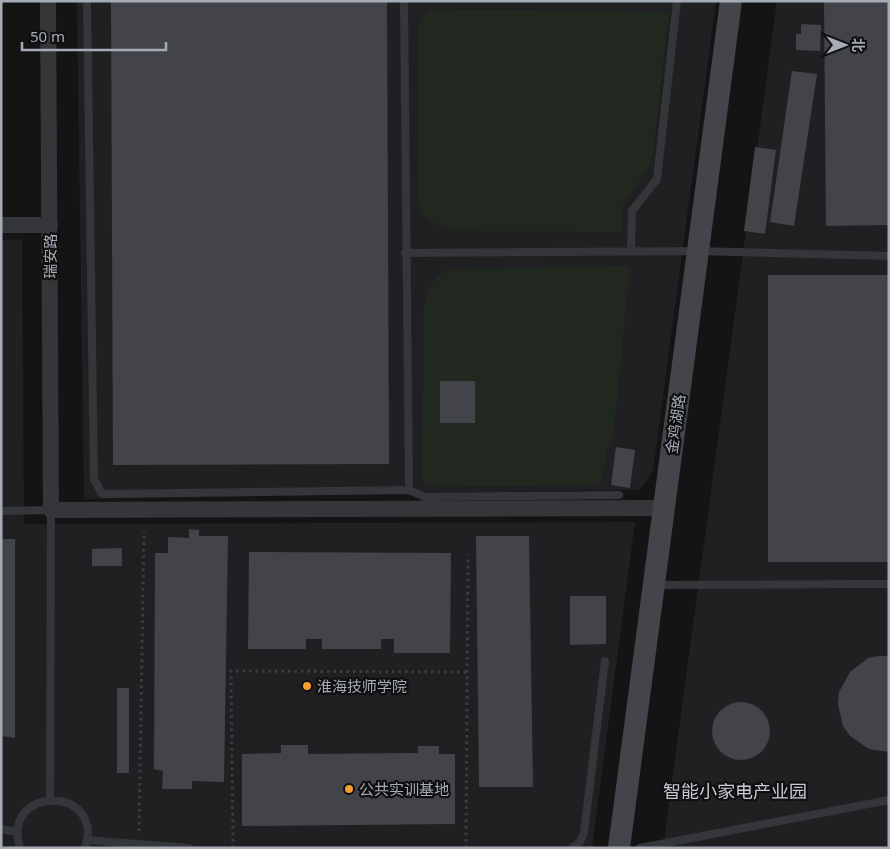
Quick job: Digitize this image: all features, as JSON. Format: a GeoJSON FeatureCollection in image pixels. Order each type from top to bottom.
{"type":"FeatureCollection","features":[{"type":"Feature","properties":{"kind":"street","name":"瑞安路"},"geometry":{"type":"LineString","coordinates":[[48,1],[51,510]]}},
{"type":"Feature","properties":{"kind":"street","name":"金鸡湖路"},"geometry":{"type":"LineString","coordinates":[[619,848],[731,1]]}},
{"type":"Feature","properties":{"kind":"street"},"geometry":{"type":"LineString","coordinates":[[1,225],[50,225]]}},
{"type":"Feature","properties":{"kind":"street"},"geometry":{"type":"LineString","coordinates":[[51,510],[664,508]]}},
{"type":"Feature","properties":{"kind":"lane"},"geometry":{"type":"LineString","coordinates":[[87,1],[94,479],[98,490],[106,495],[409,490],[426,497],[619,495]]}},
{"type":"Feature","properties":{"kind":"lane"},"geometry":{"type":"LineString","coordinates":[[404,1],[405,253],[409,490]]}},
{"type":"Feature","properties":{"kind":"lane"},"geometry":{"type":"LineString","coordinates":[[631,251],[632,211],[657,179],[677,1]]}},
{"type":"Feature","properties":{"kind":"lane"},"geometry":{"type":"LineString","coordinates":[[405,253],[698,251],[889,256]]}},
{"type":"Feature","properties":{"kind":"lane"},"geometry":{"type":"LineString","coordinates":[[1,511],[51,510],[50,799]]}},
{"type":"Feature","properties":{"kind":"lane"},"geometry":{"type":"LineString","coordinates":[[653,584],[887,584]]}},
{"type":"Feature","properties":{"kind":"lane"},"geometry":{"type":"LineString","coordinates":[[572,848],[580,842],[584,833],[605,661]]}},
{"type":"Feature","properties":{"kind":"lane"},"geometry":{"type":"LineString","coordinates":[[20,848],[17,832],[24,813],[31,806],[50,799],[60,800],[78,810],[88,829],[86,844],[139,844],[189,848]]}},
{"type":"Feature","properties":{"kind":"lane"},"geometry":{"type":"LineString","coordinates":[[640,848],[889,800]]}},
{"type":"Feature","properties":{"kind":"lane"},"geometry":{"type":"LineString","coordinates":[[1,829],[17,832]]}},
{"type":"Feature","properties":{"kind":"path"},"geometry":{"type":"LineString","coordinates":[[139,844],[144,531]]}},
{"type":"Feature","properties":{"kind":"path"},"geometry":{"type":"LineString","coordinates":[[466,848],[468,555]]}},
{"type":"Feature","properties":{"kind":"path"},"geometry":{"type":"LineString","coordinates":[[233,848],[231,671],[467,672]]}},
{"type":"Feature","properties":{"kind":"shaded area"},"geometry":{"type":"Polygon","coordinates":[[[77,1],[716,1],[653,470],[639,490],[84,499],[77,1]]]}},
{"type":"Feature","properties":{"kind":"shaded area"},"geometry":{"type":"Polygon","coordinates":[[[777,1],[889,1],[889,848],[663,848],[777,1]]]}},
{"type":"Feature","properties":{"kind":"shaded area"},"geometry":{"type":"Polygon","coordinates":[[[431,9],[669,12],[652,163],[627,198],[622,209],[621,232],[459,231],[431,222],[423,214],[419,205],[419,25],[422,15],[431,9]]]}},
{"type":"Feature","properties":{"kind":"shaded area","name":"淮海技师学院"},"geometry":{"type":"Polygon","coordinates":[[[22,239],[24,524],[635,522],[592,848],[1,848],[1,240],[22,239]]]}},
{"type":"Feature","properties":{"kind":"shaded area"},"geometry":{"type":"Polygon","coordinates":[[[630,266],[613,438],[608,448],[600,485],[435,487],[426,484],[422,476],[424,308],[427,293],[433,281],[442,274],[457,269],[630,266]]]}},
{"type":"Feature","properties":{"kind":"building"},"geometry":{"type":"Polygon","coordinates":[[[111,1],[387,1],[389,464],[113,465],[111,1]]]}},
{"type":"Feature","properties":{"kind":"building"},"geometry":{"type":"Polygon","coordinates":[[[824,1],[889,1],[889,225],[826,226],[824,1]]]}},
{"type":"Feature","properties":{"kind":"building"},"geometry":{"type":"Polygon","coordinates":[[[801,24],[821,25],[820,51],[796,50],[796,34],[801,34],[801,24]]]}},
{"type":"Feature","properties":{"kind":"building"},"geometry":{"type":"Polygon","coordinates":[[[792,71],[817,74],[794,226],[770,222],[792,71]]]}},
{"type":"Feature","properties":{"kind":"building"},"geometry":{"type":"Polygon","coordinates":[[[755,147],[776,150],[765,234],[744,231],[755,147]]]}},
{"type":"Feature","properties":{"kind":"building"},"geometry":{"type":"Polygon","coordinates":[[[768,275],[889,275],[889,562],[768,562],[768,275]]]}},
{"type":"Feature","properties":{"kind":"building"},"geometry":{"type":"Polygon","coordinates":[[[440,381],[475,381],[475,423],[440,423],[440,381]]]}},
{"type":"Feature","properties":{"kind":"building"},"geometry":{"type":"Polygon","coordinates":[[[616,447],[635,450],[630,488],[611,485],[616,447]]]}},
{"type":"Feature","properties":{"kind":"building"},"geometry":{"type":"Polygon","coordinates":[[[189,529],[199,530],[199,536],[228,536],[224,782],[192,781],[192,789],[162,789],[163,771],[154,769],[155,553],[168,553],[168,537],[189,538],[189,529]]]}},
{"type":"Feature","properties":{"kind":"building"},"geometry":{"type":"Polygon","coordinates":[[[476,536],[529,536],[533,787],[479,787],[476,536]]]}},
{"type":"Feature","properties":{"kind":"building"},"geometry":{"type":"Polygon","coordinates":[[[1,539],[15,539],[15,738],[1,736],[1,539]]]}},
{"type":"Feature","properties":{"kind":"building"},"geometry":{"type":"Polygon","coordinates":[[[122,548],[122,566],[92,566],[92,549],[122,548]]]}},
{"type":"Feature","properties":{"kind":"building"},"geometry":{"type":"Polygon","coordinates":[[[249,552],[451,553],[450,653],[394,653],[394,639],[381,639],[381,649],[322,649],[322,639],[306,639],[306,649],[248,649],[249,552]]]}},
{"type":"Feature","properties":{"kind":"building"},"geometry":{"type":"Polygon","coordinates":[[[570,596],[606,596],[606,644],[570,645],[570,596]]]}},
{"type":"Feature","properties":{"kind":"building"},"geometry":{"type":"Polygon","coordinates":[[[889,656],[889,752],[869,749],[850,736],[843,726],[838,704],[839,692],[850,672],[868,658],[889,656]]]}},
{"type":"Feature","properties":{"kind":"building"},"geometry":{"type":"Polygon","coordinates":[[[117,688],[129,688],[129,773],[117,773],[117,688]]]}},
{"type":"Feature","properties":{"kind":"building"},"geometry":{"type":"Polygon","coordinates":[[[741,702],[752,704],[765,715],[770,731],[768,742],[757,755],[741,760],[730,758],[717,747],[712,731],[714,720],[725,707],[741,702]]]}},
{"type":"Feature","properties":{"kind":"building","name":"公共实训基地"},"geometry":{"type":"Polygon","coordinates":[[[281,745],[308,745],[308,754],[418,753],[418,746],[439,746],[439,754],[455,754],[455,824],[242,826],[242,754],[281,753],[281,745]]]}},
{"type":"Feature","properties":{"kind":"place","name":"淮海技师学院"},"geometry":{"type":"Point","coordinates":[307,686]}},
{"type":"Feature","properties":{"kind":"place","name":"公共实训基地"},"geometry":{"type":"Point","coordinates":[349,789]}},
{"type":"Feature","properties":{"kind":"district","name":"智能小家电产业园"},"geometry":{"type":"Point","coordinates":[735,791]}}]}
